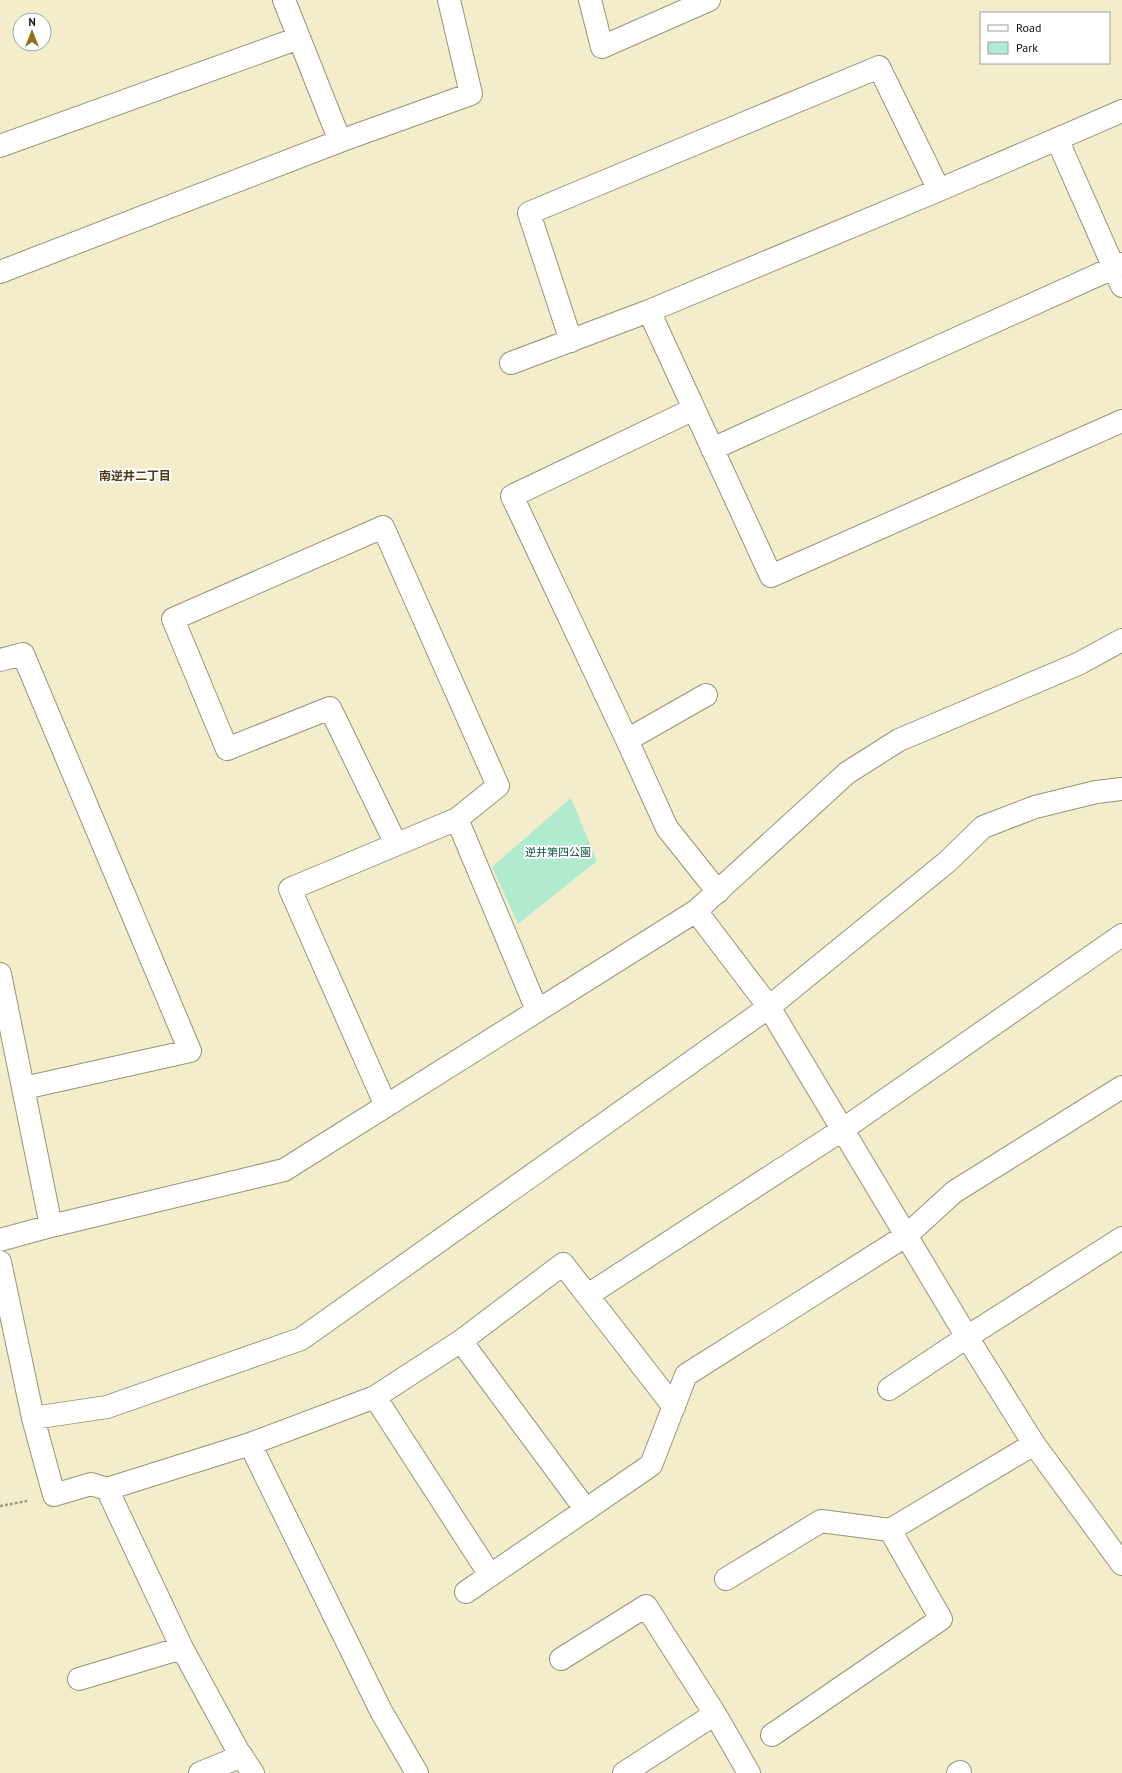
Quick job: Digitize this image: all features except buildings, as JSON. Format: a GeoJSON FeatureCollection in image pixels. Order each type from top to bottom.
{"type":"FeatureCollection","features":[{"type":"Feature","properties":{"kind":"street"},"geometry":{"type":"LineString","coordinates":[[284,0],[340,141]]}},
{"type":"Feature","properties":{"kind":"street"},"geometry":{"type":"LineString","coordinates":[[0,272],[340,141],[471,94],[449,0]]}},
{"type":"Feature","properties":{"kind":"street"},"geometry":{"type":"LineString","coordinates":[[590,0],[602,46],[709,0]]}},
{"type":"Feature","properties":{"kind":"street"},"geometry":{"type":"LineString","coordinates":[[0,146],[299,38]]}},
{"type":"Feature","properties":{"kind":"street"},"geometry":{"type":"LineString","coordinates":[[571,341],[529,213],[879,67],[939,190]]}},
{"type":"Feature","properties":{"kind":"street"},"geometry":{"type":"LineString","coordinates":[[511,363],[649,311],[939,190],[1122,111]]}},
{"type":"Feature","properties":{"kind":"street"},"geometry":{"type":"LineString","coordinates":[[712,449],[1119,272],[1057,139]]}},
{"type":"Feature","properties":{"kind":"street"},"geometry":{"type":"LineString","coordinates":[[649,311],[771,576],[1122,421]]}},
{"type":"Feature","properties":{"kind":"street"},"geometry":{"type":"LineString","coordinates":[[694,409],[512,496],[667,828],[718,892]]}},
{"type":"Feature","properties":{"kind":"street"},"geometry":{"type":"LineString","coordinates":[[386,1106],[290,889],[457,819],[498,786],[383,527],[173,619],[227,749],[330,708],[396,844]]}},
{"type":"Feature","properties":{"kind":"street"},"geometry":{"type":"LineString","coordinates":[[0,1240],[51,1226],[284,1170],[696,911],[847,773],[899,740],[1078,664],[1122,640]]}},
{"type":"Feature","properties":{"kind":"street"},"geometry":{"type":"LineString","coordinates":[[0,660],[23,654],[190,1051],[24,1088]]}},
{"type":"Feature","properties":{"kind":"street"},"geometry":{"type":"LineString","coordinates":[[627,740],[706,695]]}},
{"type":"Feature","properties":{"kind":"street"},"geometry":{"type":"LineString","coordinates":[[33,1418],[107,1407],[301,1339],[769,1007],[947,862],[984,827],[1035,807],[1096,792],[1122,789]]}},
{"type":"Feature","properties":{"kind":"street"},"geometry":{"type":"LineString","coordinates":[[457,819],[537,1010]]}},
{"type":"Feature","properties":{"kind":"street"},"geometry":{"type":"LineString","coordinates":[[696,911],[769,1007],[967,1337],[1034,1444],[1119,1554]]}},
{"type":"Feature","properties":{"kind":"street"},"geometry":{"type":"LineString","coordinates":[[588,1295],[842,1130],[1122,936]]}},
{"type":"Feature","properties":{"kind":"street"},"geometry":{"type":"LineString","coordinates":[[0,974],[51,1226]]}},
{"type":"Feature","properties":{"kind":"street"},"geometry":{"type":"LineString","coordinates":[[466,1592],[651,1465],[686,1375],[907,1235],[954,1192],[1122,1087]]}},
{"type":"Feature","properties":{"kind":"street"},"geometry":{"type":"LineString","coordinates":[[889,1389],[967,1337],[1122,1238]]}},
{"type":"Feature","properties":{"kind":"street"},"geometry":{"type":"LineString","coordinates":[[0,1262],[33,1418],[54,1495],[91,1484],[107,1489],[250,1444],[375,1396],[461,1341],[563,1264],[674,1407]]}},
{"type":"Feature","properties":{"kind":"street"},"geometry":{"type":"LineString","coordinates":[[461,1341],[586,1510]]}},
{"type":"Feature","properties":{"kind":"street"},"geometry":{"type":"LineString","coordinates":[[375,1396],[490,1575]]}},
{"type":"Feature","properties":{"kind":"street"},"geometry":{"type":"LineString","coordinates":[[250,1444],[381,1711],[417,1773]]}},
{"type":"Feature","properties":{"kind":"street"},"geometry":{"type":"LineString","coordinates":[[726,1579],[821,1521],[890,1530],[1034,1444]]}},
{"type":"Feature","properties":{"kind":"street"},"geometry":{"type":"LineString","coordinates":[[107,1489],[182,1648],[247,1765],[200,1773]]}},
{"type":"Feature","properties":{"kind":"street"},"geometry":{"type":"LineString","coordinates":[[772,1734],[942,1620],[890,1530]]}},
{"type":"Feature","properties":{"kind":"street"},"geometry":{"type":"LineString","coordinates":[[561,1659],[646,1606],[715,1714],[748,1773]]}},
{"type":"Feature","properties":{"kind":"street"},"geometry":{"type":"LineString","coordinates":[[79,1679],[182,1648]]}},
{"type":"Feature","properties":{"kind":"street"},"geometry":{"type":"LineString","coordinates":[[624,1773],[715,1714]]}},
{"type":"Feature","properties":{"kind":"green space","name":"逆井第四公園"},"geometry":{"type":"Polygon","coordinates":[[[571,798],[597,861],[518,924],[492,867],[571,798]]]}},
{"type":"Feature","properties":{"kind":"district","name":"南逆井二丁目"},"geometry":{"type":"Point","coordinates":[135,475]}}]}
